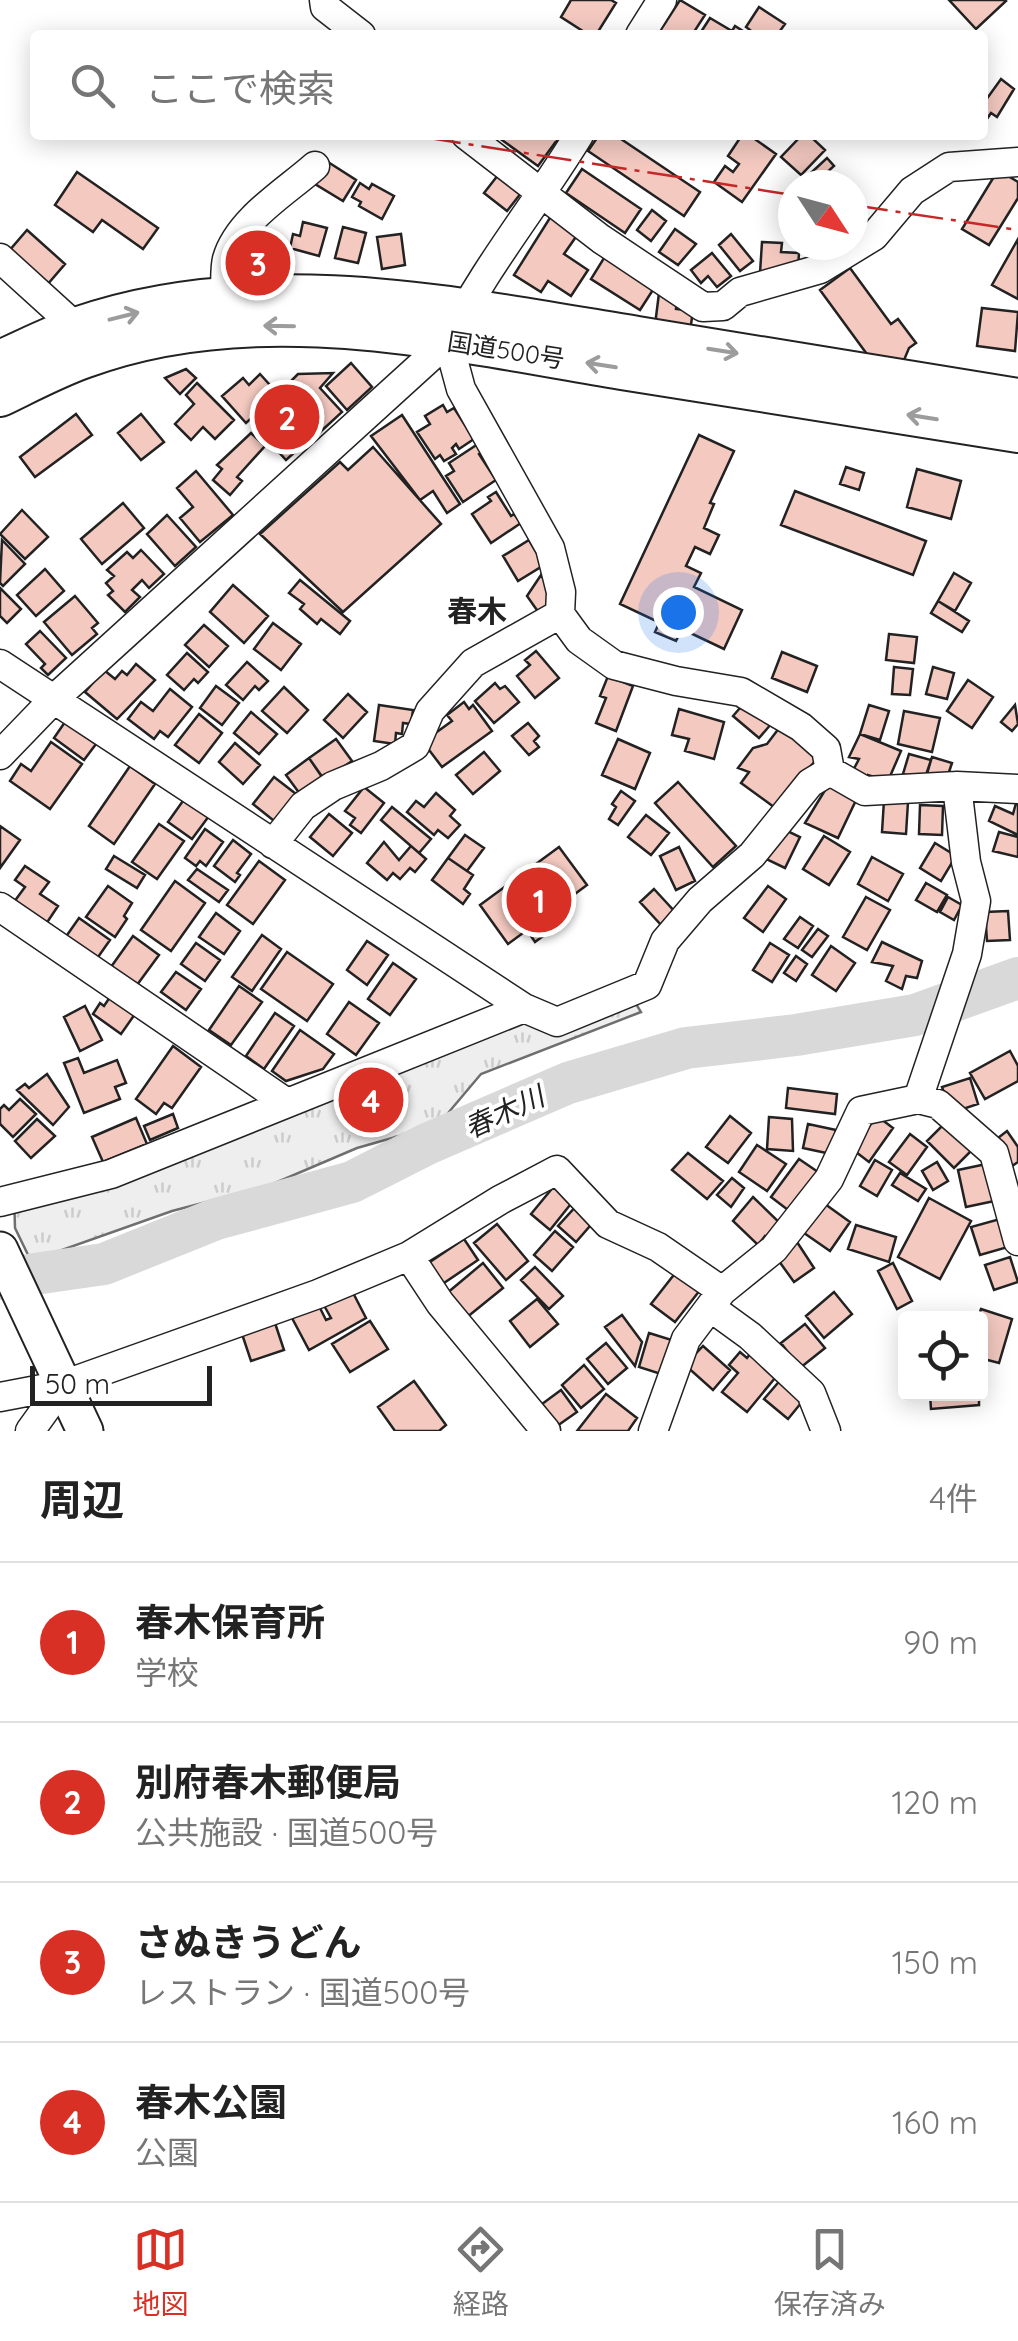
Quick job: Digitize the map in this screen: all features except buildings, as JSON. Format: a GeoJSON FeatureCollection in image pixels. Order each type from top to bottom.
{"type":"FeatureCollection","features":[{"type":"Feature","properties":{"kind":"highway","name":"国道500号"},"geometry":{"type":"LineString","coordinates":[[0,361],[77,328],[153,309],[252,296],[359,296],[456,324],[1018,432]]}},
{"type":"Feature","properties":{"kind":"highway","name":"国道500号"},"geometry":{"type":"LineString","coordinates":[[0,396],[84,357],[164,337],[250,325],[346,328],[456,324],[1018,399]]}},
{"type":"Feature","properties":{"kind":"main road"},"geometry":{"type":"LineString","coordinates":[[0,1250],[86,1431]]}},
{"type":"Feature","properties":{"kind":"street"},"geometry":{"type":"LineString","coordinates":[[643,30],[662,0]]}},
{"type":"Feature","properties":{"kind":"street"},"geometry":{"type":"LineString","coordinates":[[316,2],[354,30]]}},
{"type":"Feature","properties":{"kind":"street"},"geometry":{"type":"LineString","coordinates":[[472,140],[542,196],[703,306],[724,306],[740,292],[820,269],[874,236],[912,191],[949,166],[1018,162]]}},
{"type":"Feature","properties":{"kind":"street"},"geometry":{"type":"LineString","coordinates":[[0,755],[456,324],[576,140]]}},
{"type":"Feature","properties":{"kind":"street"},"geometry":{"type":"LineString","coordinates":[[225,299],[227,259],[238,239],[315,166]]}},
{"type":"Feature","properties":{"kind":"street"},"geometry":{"type":"LineString","coordinates":[[0,258],[77,328]]}},
{"type":"Feature","properties":{"kind":"street"},"geometry":{"type":"LineString","coordinates":[[456,324],[461,390],[550,548],[561,592],[560,614],[579,640],[614,665],[741,692],[800,727],[826,749],[830,771]]}},
{"type":"Feature","properties":{"kind":"street"},"geometry":{"type":"LineString","coordinates":[[273,844],[303,806],[415,746],[430,711],[473,663],[560,614]]}},
{"type":"Feature","properties":{"kind":"street"},"geometry":{"type":"LineString","coordinates":[[0,664],[524,1008],[557,1022],[647,985],[665,942],[752,855],[810,783],[830,771]]}},
{"type":"Feature","properties":{"kind":"street"},"geometry":{"type":"LineString","coordinates":[[830,771],[865,790],[956,786],[1018,790]]}},
{"type":"Feature","properties":{"kind":"street"},"geometry":{"type":"LineString","coordinates":[[918,1099],[966,954],[976,901],[966,862],[956,786]]}},
{"type":"Feature","properties":{"kind":"street"},"geometry":{"type":"LineString","coordinates":[[0,907],[287,1103]]}},
{"type":"Feature","properties":{"kind":"street"},"geometry":{"type":"LineString","coordinates":[[0,1202],[111,1174],[524,1008]]}},
{"type":"Feature","properties":{"kind":"street"},"geometry":{"type":"LineString","coordinates":[[653,1431],[686,1339],[716,1299],[774,1249],[829,1179],[862,1111],[918,1099],[938,1104],[994,1153],[1018,1241]]}},
{"type":"Feature","properties":{"kind":"street"},"geometry":{"type":"LineString","coordinates":[[0,1397],[254,1318],[409,1256],[500,1200],[558,1170],[608,1224],[658,1247],[716,1299],[812,1393],[826,1431]]}},
{"type":"Feature","properties":{"kind":"street"},"geometry":{"type":"LineString","coordinates":[[409,1256],[440,1303],[546,1431]]}},
{"type":"Feature","properties":{"kind":"street"},"geometry":{"type":"LineString","coordinates":[[30,1431],[60,1378]]}},
{"type":"Feature","properties":{"kind":"green space"},"geometry":{"type":"Polygon","coordinates":[[[627,989],[641,1012],[481,1074],[438,1125],[357,1148],[268,1186],[172,1211],[31,1261],[15,1228],[14,1193],[157,1152],[532,996],[558,1017],[627,989]]]}},
{"type":"Feature","properties":{"kind":"waterway","name":"春木川"},"geometry":{"type":"LineString","coordinates":[[0,1279],[104,1264],[216,1219],[352,1182],[427,1144],[568,1083],[686,1048],[915,1015],[1018,978]]}},
{"type":"Feature","properties":{"kind":"power"},"geometry":{"type":"LineString","coordinates":[[442,140],[778,193]]}},
{"type":"Feature","properties":{"kind":"power"},"geometry":{"type":"LineString","coordinates":[[868,207],[1018,230]]}},
{"type":"Feature","properties":{"kind":"place","name":"さぬきうどん"},"geometry":{"type":"Point","coordinates":[258,263]}},
{"type":"Feature","properties":{"kind":"place","name":"別府春木郵便局"},"geometry":{"type":"Point","coordinates":[287,417]}},
{"type":"Feature","properties":{"kind":"place","name":"春木保育所"},"geometry":{"type":"Point","coordinates":[539,900]}},
{"type":"Feature","properties":{"kind":"place","name":"春木公園"},"geometry":{"type":"Point","coordinates":[371,1100]}},
{"type":"Feature","properties":{"kind":"district","name":"春木"},"geometry":{"type":"Point","coordinates":[477,612]}}]}
